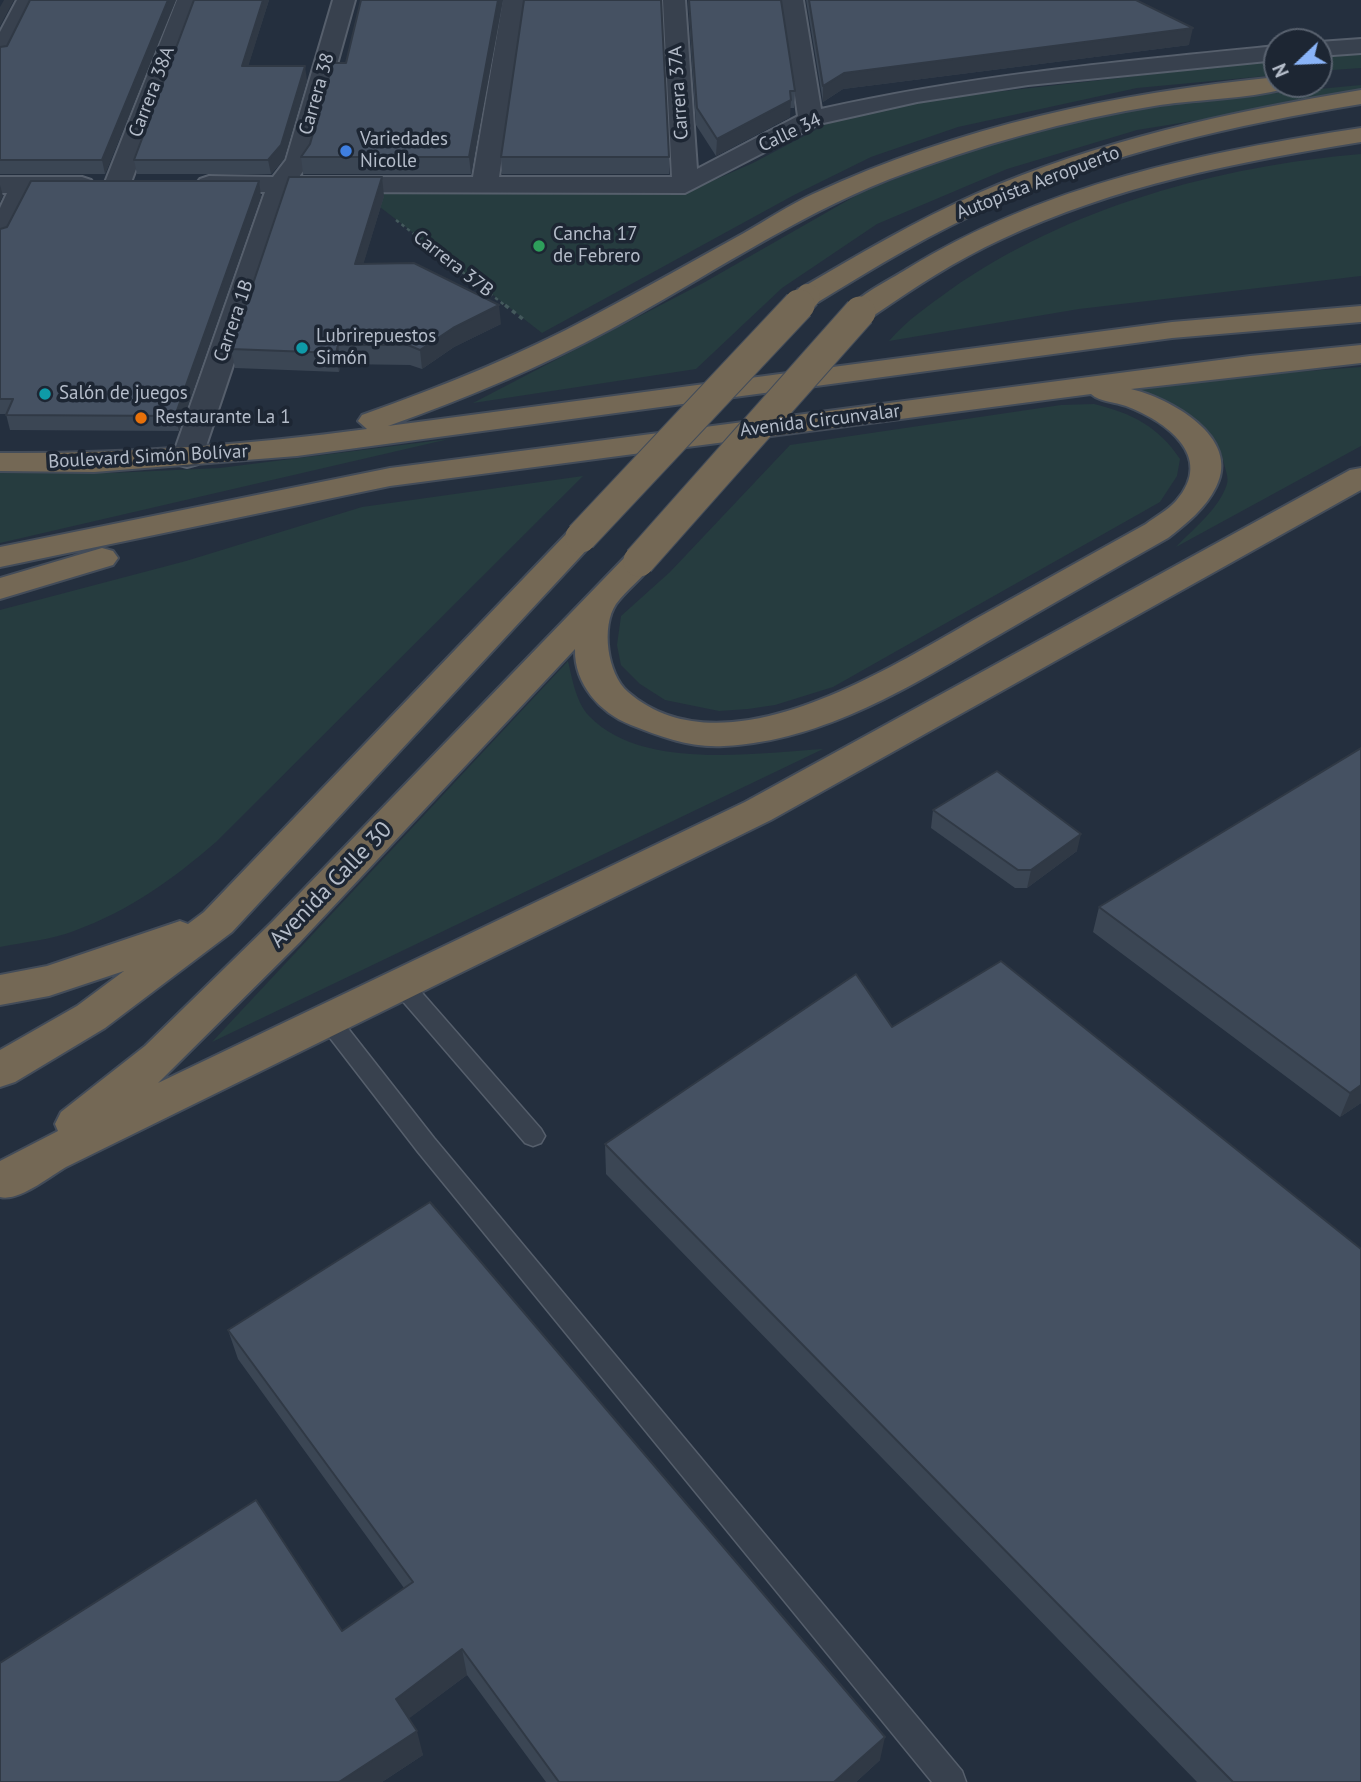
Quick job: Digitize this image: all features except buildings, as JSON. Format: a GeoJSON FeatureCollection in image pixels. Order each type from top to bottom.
{"type":"FeatureCollection","features":[{"type":"Feature","properties":{"kind":"highway"},"geometry":{"type":"LineString","coordinates":[[1333,79],[1361,76]]}},
{"type":"Feature","properties":{"kind":"highway"},"geometry":{"type":"LineString","coordinates":[[297,447],[417,405],[558,344],[820,200],[910,162],[1041,120],[1143,98],[1263,85]]}},
{"type":"Feature","properties":{"kind":"highway","name":"Autopista Aeropuerto"},"geometry":{"type":"LineString","coordinates":[[218,922],[808,296],[896,243],[988,198],[1085,162],[1186,131],[1291,108],[1361,97]]}},
{"type":"Feature","properties":{"kind":"highway","name":"Autopista Aeropuerto"},"geometry":{"type":"LineString","coordinates":[[639,561],[860,312],[924,269],[981,239],[1067,202],[1145,177],[1227,157],[1361,135]]}},
{"type":"Feature","properties":{"kind":"highway"},"geometry":{"type":"LineString","coordinates":[[1312,142],[1361,142]]}},
{"type":"Feature","properties":{"kind":"highway"},"geometry":{"type":"LineString","coordinates":[[1172,330],[1361,298]]}},
{"type":"Feature","properties":{"kind":"highway","name":"Avenida Circunvalar"},"geometry":{"type":"LineString","coordinates":[[297,447],[1172,330],[1361,314]]}},
{"type":"Feature","properties":{"kind":"highway","name":"Avenida Circunvalar"},"geometry":{"type":"LineString","coordinates":[[281,502],[390,477],[1361,354]]}},
{"type":"Feature","properties":{"kind":"highway"},"geometry":{"type":"LineString","coordinates":[[598,608],[591,640],[594,672],[617,702],[649,719],[680,728],[734,733],[790,724],[847,703],[889,683],[1157,531],[1195,500],[1202,490],[1207,470],[1199,446],[1181,423],[1155,406],[1130,396],[1080,388]]}},
{"type":"Feature","properties":{"kind":"highway","name":"Boulevard Simón Bolívar"},"geometry":{"type":"LineString","coordinates":[[0,462],[94,463],[187,458],[297,447]]}},
{"type":"Feature","properties":{"kind":"highway"},"geometry":{"type":"LineString","coordinates":[[2,1181],[51,1154],[328,1018],[402,985],[758,811],[1361,477]]}},
{"type":"Feature","properties":{"kind":"highway"},"geometry":{"type":"LineString","coordinates":[[0,557],[281,502]]}},
{"type":"Feature","properties":{"kind":"highway"},"geometry":{"type":"LineString","coordinates":[[0,589],[281,502]]}},
{"type":"Feature","properties":{"kind":"highway","name":"Avenida Calle 30"},"geometry":{"type":"LineString","coordinates":[[2,1181],[160,1058],[598,608],[639,561]]}},
{"type":"Feature","properties":{"kind":"highway"},"geometry":{"type":"LineString","coordinates":[[0,990],[49,981],[99,966],[218,922]]}},
{"type":"Feature","properties":{"kind":"highway"},"geometry":{"type":"LineString","coordinates":[[0,1070],[91,1017],[218,922]]}},
{"type":"Feature","properties":{"kind":"street"},"geometry":{"type":"LineString","coordinates":[[0,53],[28,0]]}},
{"type":"Feature","properties":{"kind":"street","name":"Carrera 38A"},"geometry":{"type":"LineString","coordinates":[[117,185],[188,0]]}},
{"type":"Feature","properties":{"kind":"street","name":"Carrera 38"},"geometry":{"type":"LineString","coordinates":[[281,183],[298,161],[344,0]]}},
{"type":"Feature","properties":{"kind":"street"},"geometry":{"type":"LineString","coordinates":[[485,183],[514,0]]}},
{"type":"Feature","properties":{"kind":"street","name":"Carrera 37A"},"geometry":{"type":"LineString","coordinates":[[674,0],[685,185]]}},
{"type":"Feature","properties":{"kind":"street"},"geometry":{"type":"LineString","coordinates":[[792,0],[811,119]]}},
{"type":"Feature","properties":{"kind":"street"},"geometry":{"type":"LineString","coordinates":[[1203,40],[1237,57]]}},
{"type":"Feature","properties":{"kind":"street"},"geometry":{"type":"LineString","coordinates":[[1333,49],[1361,46]]}},
{"type":"Feature","properties":{"kind":"street","name":"Calle 34"},"geometry":{"type":"LineString","coordinates":[[185,184],[685,185],[811,119],[917,95],[1028,78],[1263,54]]}},
{"type":"Feature","properties":{"kind":"street","name":"Carrera 1B"},"geometry":{"type":"LineString","coordinates":[[187,458],[281,183]]}},
{"type":"Feature","properties":{"kind":"street"},"geometry":{"type":"LineString","coordinates":[[0,234],[12,185],[144,184]]}},
{"type":"Feature","properties":{"kind":"lane"},"geometry":{"type":"LineString","coordinates":[[402,985],[533,1136]]}},
{"type":"Feature","properties":{"kind":"lane"},"geometry":{"type":"LineString","coordinates":[[328,1018],[426,1145],[951,1782]]}},
{"type":"Feature","properties":{"kind":"path","name":"Carrera 37B"},"geometry":{"type":"LineString","coordinates":[[348,183],[558,344]]}},
{"type":"Feature","properties":{"kind":"green space"},"geometry":{"type":"Polygon","coordinates":[[[1361,51],[1361,68],[1333,70],[1333,54],[1361,51]]]}},
{"type":"Feature","properties":{"kind":"green space"},"geometry":{"type":"Polygon","coordinates":[[[1263,62],[1263,76],[1137,88],[958,127],[871,157],[794,195],[542,333],[353,186],[687,192],[753,163],[840,117],[916,101],[1263,62]]]}},
{"type":"Feature","properties":{"kind":"green space"},"geometry":{"type":"Polygon","coordinates":[[[1361,85],[1361,94],[1137,130],[1007,169],[877,224],[782,288],[696,369],[473,403],[705,282],[864,191],[939,162],[1007,138],[1150,105],[1263,94],[1263,98],[1333,98],[1333,88],[1361,85]]]}},
{"type":"Feature","properties":{"kind":"green space"},"geometry":{"type":"Polygon","coordinates":[[[1361,154],[1361,276],[1079,309],[889,341],[903,326],[950,290],[996,261],[1044,235],[1094,214],[1200,180],[1307,160],[1361,154]]]}},
{"type":"Feature","properties":{"kind":"green space"},"geometry":{"type":"Polygon","coordinates":[[[1361,367],[1361,446],[1176,547],[1212,510],[1227,484],[1227,474],[1217,445],[1207,430],[1179,409],[1144,395],[1109,386],[1361,367]]]}},
{"type":"Feature","properties":{"kind":"green space"},"geometry":{"type":"Polygon","coordinates":[[[1094,404],[1121,412],[1154,430],[1180,459],[1177,476],[1160,502],[833,687],[775,705],[719,711],[665,700],[640,684],[621,665],[617,645],[621,616],[670,572],[790,445],[1061,405],[1094,404]]]}},
{"type":"Feature","properties":{"kind":"green space"},"geometry":{"type":"Polygon","coordinates":[[[449,439],[0,543],[0,473],[110,473],[220,468],[449,439]]]}},
{"type":"Feature","properties":{"kind":"green space"},"geometry":{"type":"Polygon","coordinates":[[[583,476],[200,856],[149,893],[94,923],[56,937],[0,947],[0,610],[186,561],[362,507],[583,476]]]}},
{"type":"Feature","properties":{"kind":"green space"},"geometry":{"type":"Polygon","coordinates":[[[568,661],[578,697],[589,716],[611,733],[638,745],[668,752],[700,755],[823,749],[212,1042],[568,661]]]}},
{"type":"Feature","properties":{"kind":"place","name":"Variedades Nicolle"},"geometry":{"type":"Point","coordinates":[346,151]}},
{"type":"Feature","properties":{"kind":"place","name":"Cancha 17 de Febrero"},"geometry":{"type":"Point","coordinates":[539,246]}},
{"type":"Feature","properties":{"kind":"place","name":"Lubrirepuestos Simón"},"geometry":{"type":"Point","coordinates":[302,348]}},
{"type":"Feature","properties":{"kind":"place","name":"Salón de juegos"},"geometry":{"type":"Point","coordinates":[45,394]}},
{"type":"Feature","properties":{"kind":"place","name":"Restaurante La 1"},"geometry":{"type":"Point","coordinates":[141,418]}}]}
